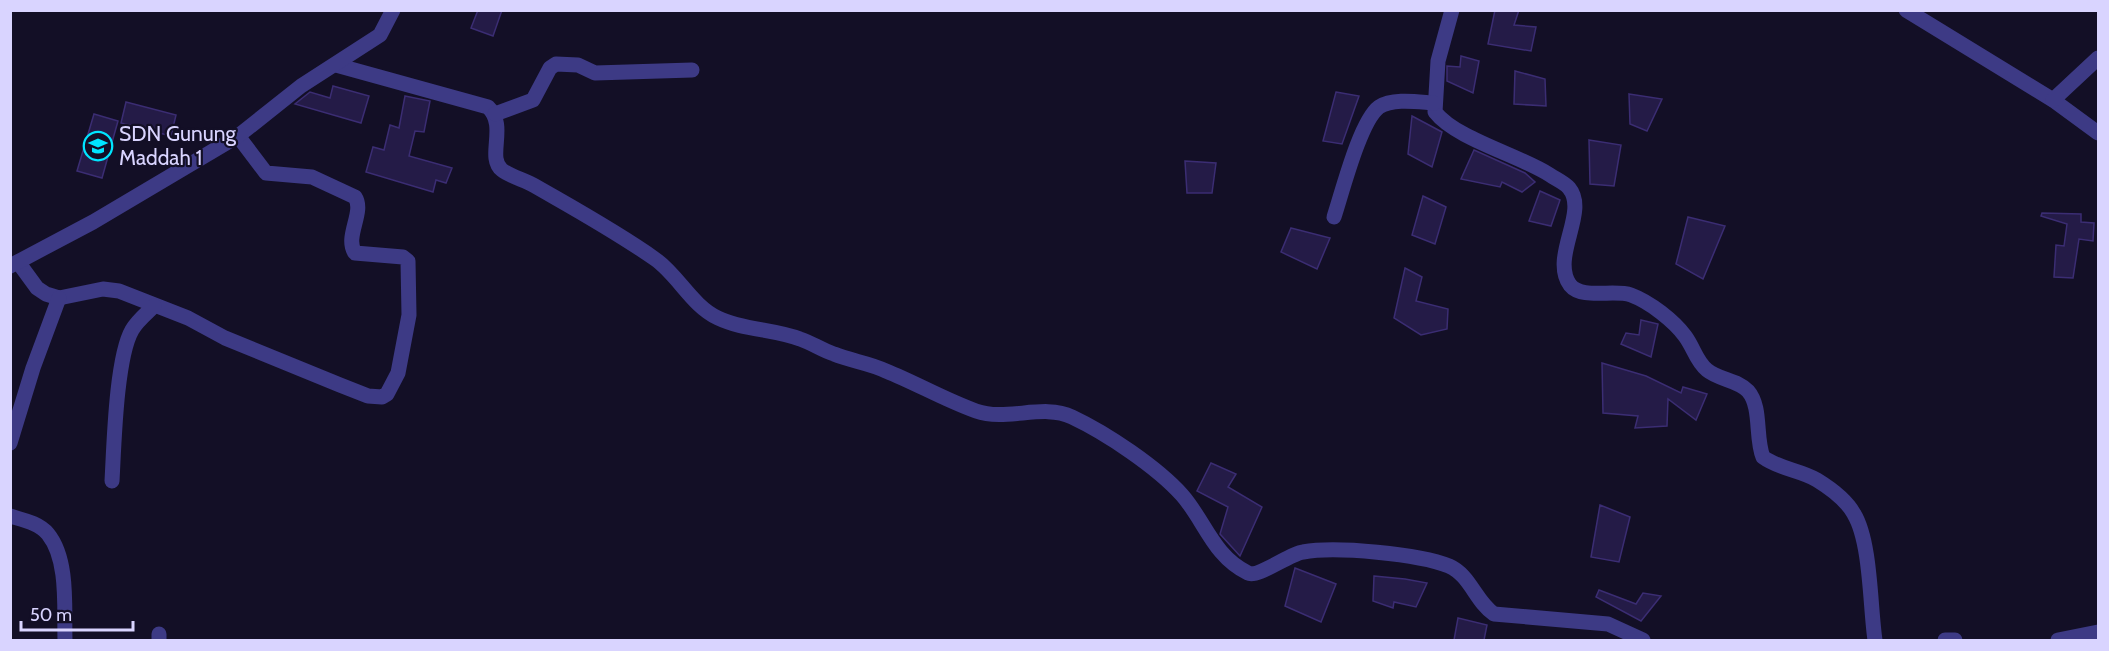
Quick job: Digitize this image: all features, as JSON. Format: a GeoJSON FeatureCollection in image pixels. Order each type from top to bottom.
{"type":"FeatureCollection","features":[{"type":"Feature","properties":{"kind":"street"},"geometry":{"type":"LineString","coordinates":[[238,136],[266,173],[312,177],[355,197],[358,204],[351,245],[355,253],[404,257],[408,261],[409,315],[398,373],[387,394],[382,397],[368,396],[225,338],[188,318],[119,291],[103,290],[59,298],[37,288],[14,264],[93,222],[238,136],[301,86],[380,35],[393,10]]}},
{"type":"Feature","properties":{"kind":"street"},"geometry":{"type":"LineString","coordinates":[[1452,10],[1438,61],[1435,112],[1449,124],[1537,166],[1569,187],[1575,208],[1565,252],[1566,278],[1572,287],[1578,291],[1617,292],[1632,295],[1666,317],[1685,337],[1699,363],[1710,373],[1747,390],[1753,400],[1762,457],[1772,465],[1815,479],[1839,497],[1854,514],[1864,542],[1875,640]]}},
{"type":"Feature","properties":{"kind":"street"},"geometry":{"type":"LineString","coordinates":[[1906,10],[2053,100],[2098,133]]}},
{"type":"Feature","properties":{"kind":"street"},"geometry":{"type":"LineString","coordinates":[[2053,100],[2098,58]]}},
{"type":"Feature","properties":{"kind":"street"},"geometry":{"type":"LineString","coordinates":[[495,114],[533,100],[550,68],[556,64],[578,64],[595,73],[692,70]]}},
{"type":"Feature","properties":{"kind":"street"},"geometry":{"type":"LineString","coordinates":[[336,65],[488,107],[495,114],[498,123],[496,158],[503,171],[532,184],[657,260],[713,316],[729,323],[801,339],[834,354],[884,369],[980,413],[1012,416],[1055,412],[1071,416],[1148,464],[1183,496],[1213,544],[1250,574],[1258,574],[1284,557],[1302,552],[1335,549],[1384,554],[1449,566],[1460,573],[1484,608],[1494,614],[1608,624],[1643,640]]}},
{"type":"Feature","properties":{"kind":"street"},"geometry":{"type":"LineString","coordinates":[[1334,217],[1358,143],[1371,115],[1381,106],[1393,103],[1434,103]]}},
{"type":"Feature","properties":{"kind":"street"},"geometry":{"type":"LineString","coordinates":[[10,443],[33,368],[59,298]]}},
{"type":"Feature","properties":{"kind":"street"},"geometry":{"type":"LineString","coordinates":[[112,481],[115,415],[125,354],[132,330],[154,306]]}},
{"type":"Feature","properties":{"kind":"street"},"geometry":{"type":"LineString","coordinates":[[10,516],[30,521],[47,533],[54,543],[61,566],[65,640]]}},
{"type":"Feature","properties":{"kind":"street"},"geometry":{"type":"LineString","coordinates":[[2058,640],[2098,632]]}},
{"type":"Feature","properties":{"kind":"street"},"geometry":{"type":"LineString","coordinates":[[1945,640],[1954,640]]}},
{"type":"Feature","properties":{"kind":"building"},"geometry":{"type":"Polygon","coordinates":[[[478,10],[502,10],[493,36],[471,28],[478,10]]]}},
{"type":"Feature","properties":{"kind":"building"},"geometry":{"type":"Polygon","coordinates":[[[1495,10],[1519,10],[1514,25],[1536,27],[1531,51],[1488,44],[1495,10]]]}},
{"type":"Feature","properties":{"kind":"building"},"geometry":{"type":"Polygon","coordinates":[[[1461,56],[1479,61],[1473,93],[1447,81],[1447,66],[1460,67],[1461,56]]]}},
{"type":"Feature","properties":{"kind":"building"},"geometry":{"type":"Polygon","coordinates":[[[1515,71],[1545,79],[1546,106],[1514,104],[1515,71]]]}},
{"type":"Feature","properties":{"kind":"building"},"geometry":{"type":"Polygon","coordinates":[[[333,86],[369,96],[361,123],[295,104],[310,92],[330,98],[333,86]]]}},
{"type":"Feature","properties":{"kind":"building"},"geometry":{"type":"Polygon","coordinates":[[[1336,92],[1359,96],[1342,144],[1323,141],[1336,92]]]}},
{"type":"Feature","properties":{"kind":"building"},"geometry":{"type":"Polygon","coordinates":[[[1629,94],[1662,99],[1647,131],[1630,124],[1629,94]]]}},
{"type":"Feature","properties":{"kind":"building"},"geometry":{"type":"Polygon","coordinates":[[[405,96],[430,101],[424,132],[415,131],[409,156],[452,168],[446,183],[436,180],[433,192],[366,172],[373,147],[384,150],[390,125],[399,128],[405,96]]]}},
{"type":"Feature","properties":{"kind":"building","name":"SDN Gunung Maddah 1"},"geometry":{"type":"Polygon","coordinates":[[[126,102],[176,115],[171,136],[121,123],[126,102]]]}},
{"type":"Feature","properties":{"kind":"building","name":"SDN Gunung Maddah 1"},"geometry":{"type":"Polygon","coordinates":[[[94,114],[118,121],[102,178],[77,171],[94,114]]]}},
{"type":"Feature","properties":{"kind":"building"},"geometry":{"type":"Polygon","coordinates":[[[1412,116],[1442,132],[1432,167],[1408,154],[1412,116]]]}},
{"type":"Feature","properties":{"kind":"building"},"geometry":{"type":"Polygon","coordinates":[[[1589,140],[1621,145],[1614,186],[1590,184],[1589,140]]]}},
{"type":"Feature","properties":{"kind":"building"},"geometry":{"type":"Polygon","coordinates":[[[1474,150],[1525,173],[1535,182],[1522,192],[1502,182],[1500,187],[1461,179],[1474,150]]]}},
{"type":"Feature","properties":{"kind":"building"},"geometry":{"type":"Polygon","coordinates":[[[1185,161],[1216,163],[1212,193],[1187,193],[1185,161]]]}},
{"type":"Feature","properties":{"kind":"building"},"geometry":{"type":"Polygon","coordinates":[[[1540,191],[1560,200],[1551,226],[1529,221],[1540,191]]]}},
{"type":"Feature","properties":{"kind":"building"},"geometry":{"type":"Polygon","coordinates":[[[1423,196],[1446,207],[1435,244],[1412,235],[1423,196]]]}},
{"type":"Feature","properties":{"kind":"building"},"geometry":{"type":"Polygon","coordinates":[[[2042,213],[2081,214],[2081,222],[2094,223],[2093,241],[2079,239],[2073,278],[2054,277],[2056,245],[2064,246],[2067,224],[2041,216],[2042,213]]]}},
{"type":"Feature","properties":{"kind":"building"},"geometry":{"type":"Polygon","coordinates":[[[1688,217],[1725,226],[1703,279],[1676,264],[1688,217]]]}},
{"type":"Feature","properties":{"kind":"building"},"geometry":{"type":"Polygon","coordinates":[[[1291,228],[1330,238],[1317,269],[1281,252],[1291,228]]]}},
{"type":"Feature","properties":{"kind":"building"},"geometry":{"type":"Polygon","coordinates":[[[1405,268],[1422,277],[1416,301],[1448,309],[1447,329],[1421,335],[1394,318],[1405,268]]]}},
{"type":"Feature","properties":{"kind":"building"},"geometry":{"type":"Polygon","coordinates":[[[1641,320],[1658,324],[1651,357],[1621,344],[1626,333],[1639,335],[1641,320]]]}},
{"type":"Feature","properties":{"kind":"building"},"geometry":{"type":"Polygon","coordinates":[[[1602,363],[1646,376],[1681,393],[1683,387],[1707,394],[1696,420],[1668,399],[1667,426],[1635,428],[1638,416],[1603,413],[1602,363]]]}},
{"type":"Feature","properties":{"kind":"building"},"geometry":{"type":"Polygon","coordinates":[[[1211,463],[1236,474],[1228,487],[1262,507],[1240,556],[1220,534],[1228,507],[1197,491],[1211,463]]]}},
{"type":"Feature","properties":{"kind":"building"},"geometry":{"type":"Polygon","coordinates":[[[1600,505],[1630,517],[1619,562],[1591,557],[1600,505]]]}},
{"type":"Feature","properties":{"kind":"building"},"geometry":{"type":"Polygon","coordinates":[[[1295,568],[1336,584],[1321,622],[1285,606],[1295,568]]]}},
{"type":"Feature","properties":{"kind":"building"},"geometry":{"type":"Polygon","coordinates":[[[1374,576],[1427,583],[1416,607],[1394,602],[1393,608],[1373,601],[1374,576]]]}},
{"type":"Feature","properties":{"kind":"building"},"geometry":{"type":"Polygon","coordinates":[[[1599,590],[1636,604],[1643,593],[1661,596],[1641,621],[1596,597],[1599,590]]]}},
{"type":"Feature","properties":{"kind":"building"},"geometry":{"type":"Polygon","coordinates":[[[1458,618],[1487,625],[1484,640],[1454,640],[1458,618]]]}},
{"type":"Feature","properties":{"kind":"place","name":"SDN Gunung Maddah 1"},"geometry":{"type":"Point","coordinates":[98,146]}}]}
